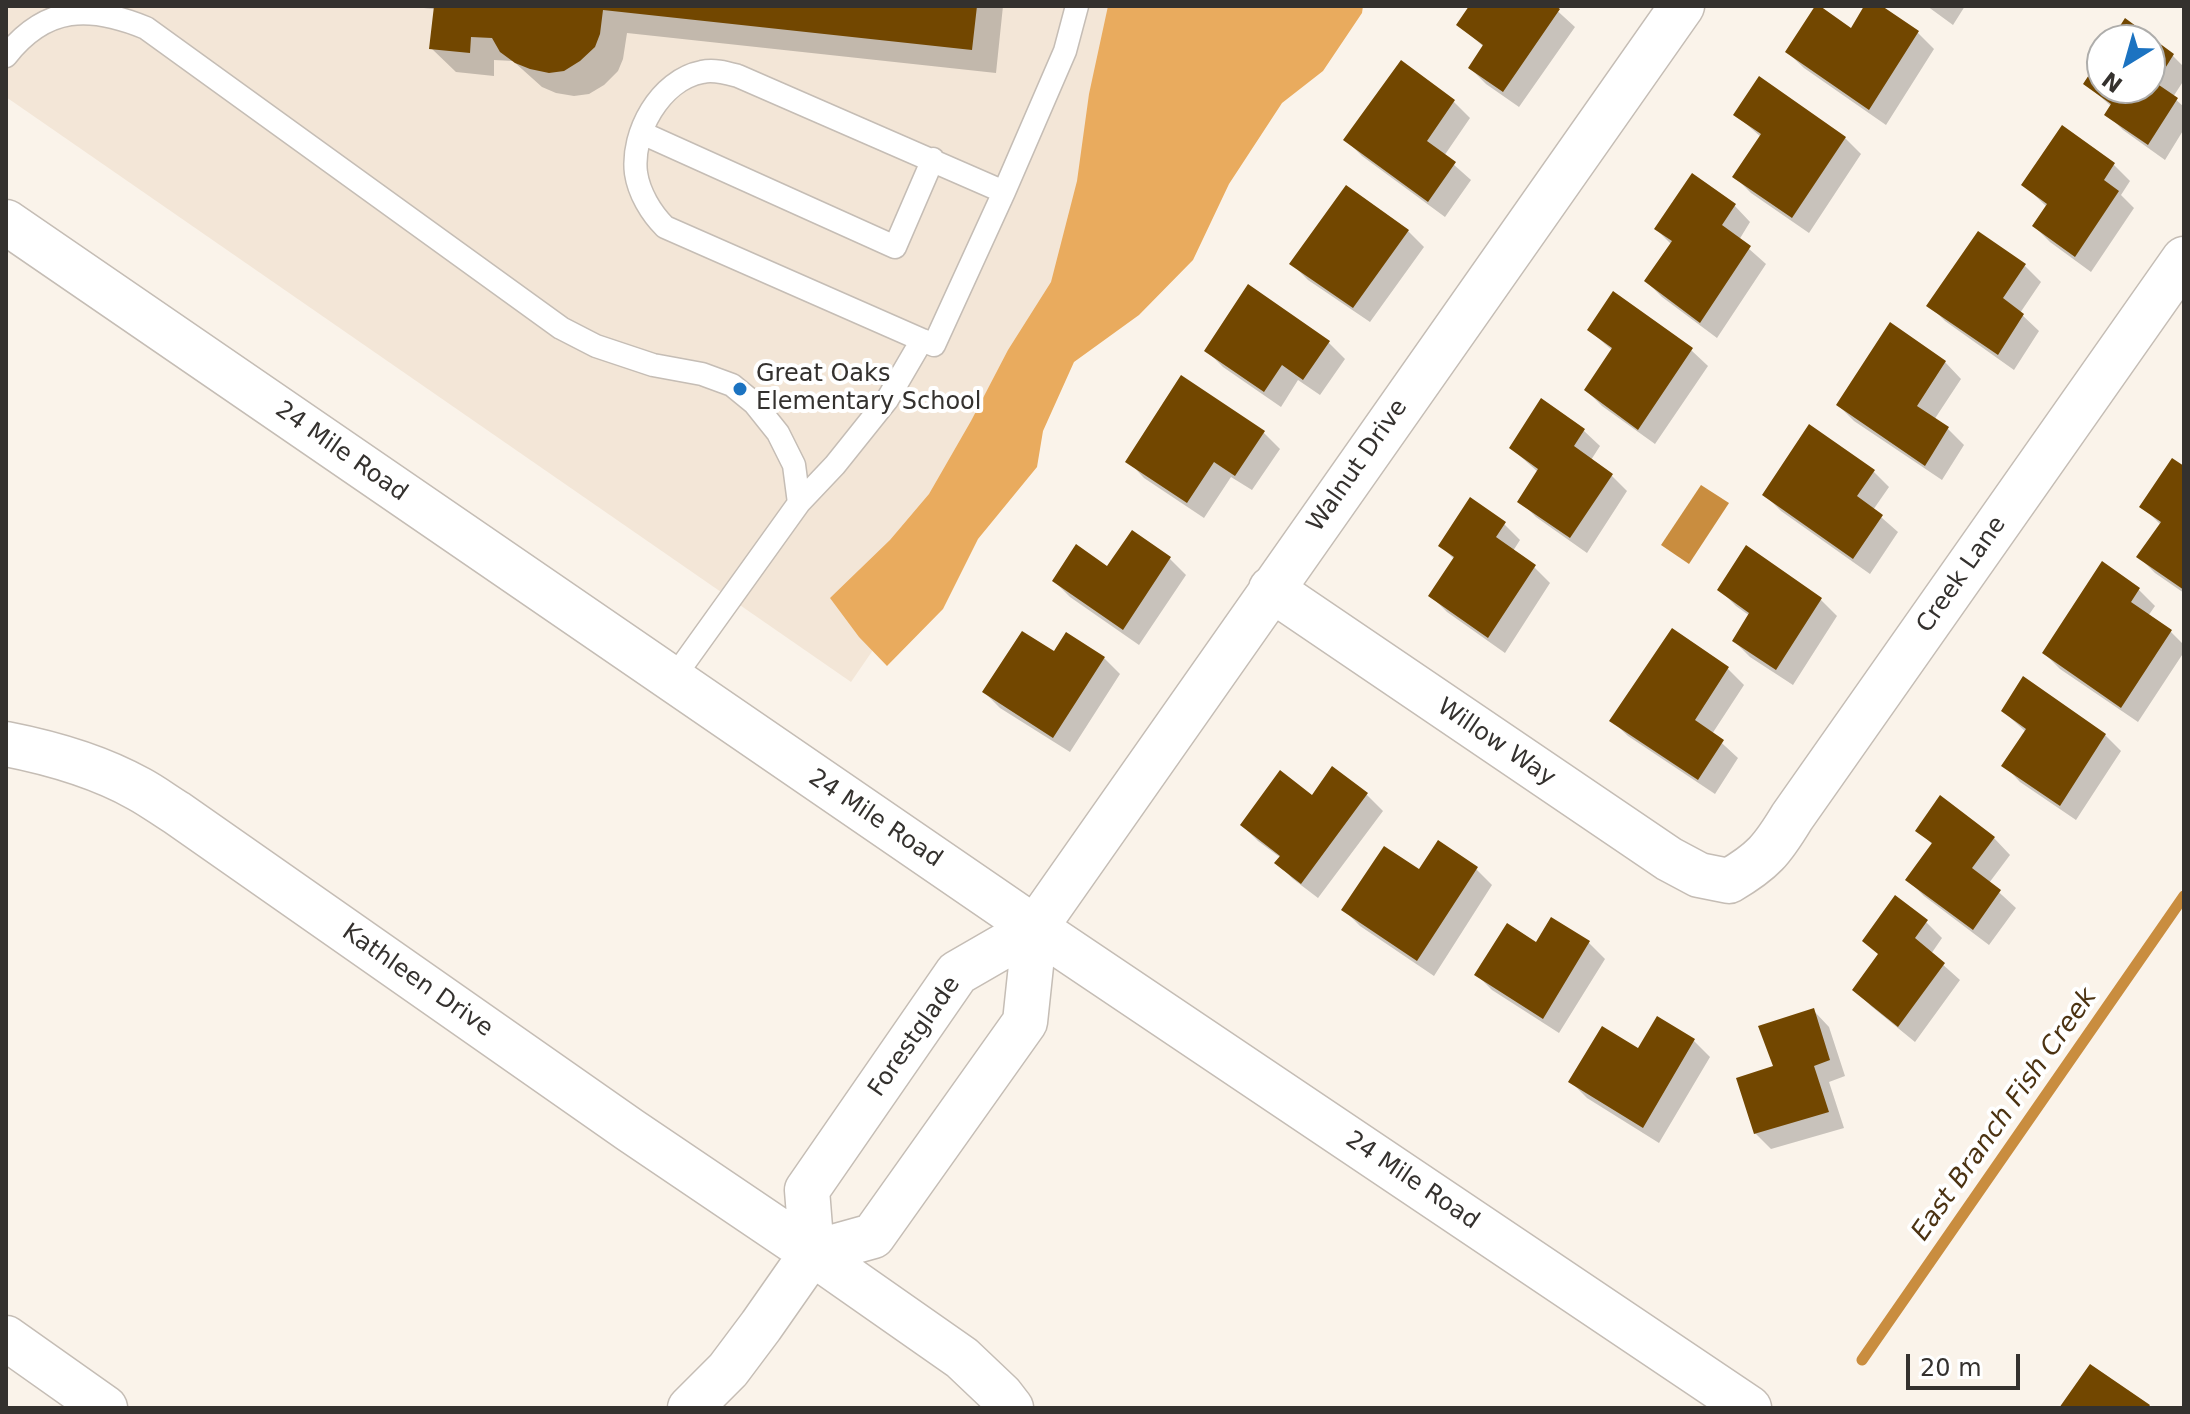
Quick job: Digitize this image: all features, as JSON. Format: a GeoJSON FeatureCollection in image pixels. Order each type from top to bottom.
{"type":"FeatureCollection","features":[{"type":"Feature","properties":{"kind":"street","name":"Walnut Drive"},"geometry":{"type":"LineString","coordinates":[[1035,928],[1682,6]]}},
{"type":"Feature","properties":{"kind":"street","name":"24 Mile Road"},"geometry":{"type":"LineString","coordinates":[[6,222],[1035,928],[1749,1408]]}},
{"type":"Feature","properties":{"kind":"street","name":"Creek Lane"},"geometry":{"type":"LineString","coordinates":[[1729,881],[1756,865],[1776,843],[2184,259]]}},
{"type":"Feature","properties":{"kind":"street","name":"Willow Way"},"geometry":{"type":"LineString","coordinates":[[1271,589],[1669,859],[1699,875],[1729,881]]}},
{"type":"Feature","properties":{"kind":"street","name":"Kathleen Drive"},"geometry":{"type":"LineString","coordinates":[[6,744],[90,766],[138,788],[962,1358],[1011,1408]]}},
{"type":"Feature","properties":{"kind":"street"},"geometry":{"type":"LineString","coordinates":[[690,1408],[728,1370],[812,1253],[873,1236],[1025,1022],[1035,928]]}},
{"type":"Feature","properties":{"kind":"street","name":"Forestglade"},"geometry":{"type":"LineString","coordinates":[[812,1253],[807,1190],[957,973],[1035,928]]}},
{"type":"Feature","properties":{"kind":"street"},"geometry":{"type":"LineString","coordinates":[[6,1338],[105,1408]]}},
{"type":"Feature","properties":{"kind":"lane"},"geometry":{"type":"LineString","coordinates":[[1004,192],[738,76],[714,71],[690,76],[668,90],[653,108],[638,147],[636,172],[640,186],[651,209],[665,227],[934,345],[1004,192],[1065,51],[1077,6]]}},
{"type":"Feature","properties":{"kind":"lane"},"geometry":{"type":"LineString","coordinates":[[6,56],[37,26],[59,15],[89,13],[121,17],[146,28],[561,328],[596,346],[653,365],[702,374],[732,385],[754,403],[778,433],[794,465],[799,503]]}},
{"type":"Feature","properties":{"kind":"lane"},"geometry":{"type":"LineString","coordinates":[[642,133],[895,247],[933,159]]}},
{"type":"Feature","properties":{"kind":"lane"},"geometry":{"type":"LineString","coordinates":[[672,680],[799,503],[871,422],[900,381],[922,340]]}},
{"type":"Feature","properties":{"kind":"shaded area","name":"Great Oaks Elementary School"},"geometry":{"type":"Polygon","coordinates":[[[6,6],[1316,6],[851,682],[6,97],[6,6]]]}},
{"type":"Feature","properties":{"kind":"shaded area"},"geometry":{"type":"Polygon","coordinates":[[[1108,6],[1363,6],[1362,13],[1323,71],[1282,103],[1229,184],[1193,260],[1139,315],[1074,362],[1043,431],[1037,467],[978,539],[943,609],[887,666],[859,637],[830,598],[890,540],[929,494],[1008,350],[1051,282],[1077,181],[1089,94],[1108,6]]]}},
{"type":"Feature","properties":{"kind":"shaded area"},"geometry":{"type":"Polygon","coordinates":[[[1701,485],[1729,503],[1689,564],[1661,545],[1701,485]]]}},
{"type":"Feature","properties":{"kind":"building"},"geometry":{"type":"Polygon","coordinates":[[[434,6],[977,6],[972,50],[603,10],[595,47],[564,71],[549,73],[515,63],[500,52],[492,38],[471,37],[470,53],[429,49],[434,6]]]}},
{"type":"Feature","properties":{"kind":"building"},"geometry":{"type":"Polygon","coordinates":[[[1469,6],[1556,6],[1560,9],[1503,92],[1468,68],[1483,45],[1456,25],[1469,6]]]}},
{"type":"Feature","properties":{"kind":"building"},"geometry":{"type":"Polygon","coordinates":[[[1815,6],[1820,6],[1851,28],[1864,6],[1882,6],[1919,31],[1869,110],[1785,52],[1815,6]]]}},
{"type":"Feature","properties":{"kind":"building"},"geometry":{"type":"Polygon","coordinates":[[[2166,48],[2174,54],[2166,67],[2166,48]]]}},
{"type":"Feature","properties":{"kind":"building"},"geometry":{"type":"Polygon","coordinates":[[[1401,60],[1455,100],[1427,141],[1456,162],[1428,202],[1343,140],[1401,60]]]}},
{"type":"Feature","properties":{"kind":"building"},"geometry":{"type":"Polygon","coordinates":[[[1759,76],[1846,137],[1792,218],[1732,177],[1761,134],[1733,115],[1759,76]]]}},
{"type":"Feature","properties":{"kind":"building"},"geometry":{"type":"Polygon","coordinates":[[[2166,90],[2178,98],[2148,145],[2104,115],[2111,104],[2166,104],[2166,90]]]}},
{"type":"Feature","properties":{"kind":"building"},"geometry":{"type":"Polygon","coordinates":[[[2062,125],[2115,163],[2104,180],[2119,191],[2075,257],[2032,226],[2047,204],[2021,185],[2062,125]]]}},
{"type":"Feature","properties":{"kind":"building"},"geometry":{"type":"Polygon","coordinates":[[[1692,173],[1736,204],[1722,225],[1751,246],[1700,323],[1644,281],[1672,241],[1654,229],[1692,173]]]}},
{"type":"Feature","properties":{"kind":"building"},"geometry":{"type":"Polygon","coordinates":[[[1346,185],[1409,230],[1353,308],[1289,264],[1346,185]]]}},
{"type":"Feature","properties":{"kind":"building"},"geometry":{"type":"Polygon","coordinates":[[[1978,231],[2026,264],[2003,298],[2024,314],[1998,355],[1926,306],[1978,231]]]}},
{"type":"Feature","properties":{"kind":"building"},"geometry":{"type":"Polygon","coordinates":[[[1248,284],[1330,341],[1303,380],[1282,365],[1264,392],[1204,351],[1248,284]]]}},
{"type":"Feature","properties":{"kind":"building"},"geometry":{"type":"Polygon","coordinates":[[[1613,291],[1693,348],[1638,430],[1584,390],[1612,348],[1587,330],[1613,291]]]}},
{"type":"Feature","properties":{"kind":"building"},"geometry":{"type":"Polygon","coordinates":[[[1890,322],[1946,361],[1917,406],[1949,427],[1925,466],[1836,405],[1890,322]]]}},
{"type":"Feature","properties":{"kind":"building"},"geometry":{"type":"Polygon","coordinates":[[[1181,375],[1265,431],[1235,476],[1214,462],[1187,503],[1125,462],[1181,375]]]}},
{"type":"Feature","properties":{"kind":"building"},"geometry":{"type":"Polygon","coordinates":[[[1541,398],[1585,429],[1574,446],[1613,474],[1570,538],[1517,502],[1538,469],[1509,448],[1541,398]]]}},
{"type":"Feature","properties":{"kind":"building"},"geometry":{"type":"Polygon","coordinates":[[[1809,424],[1875,470],[1857,496],[1883,515],[1853,559],[1762,495],[1809,424]]]}},
{"type":"Feature","properties":{"kind":"building"},"geometry":{"type":"Polygon","coordinates":[[[2172,458],[2184,466],[2184,590],[2136,557],[2161,522],[2139,507],[2172,458]]]}},
{"type":"Feature","properties":{"kind":"building"},"geometry":{"type":"Polygon","coordinates":[[[1470,497],[1506,522],[1496,537],[1536,565],[1488,638],[1428,596],[1454,557],[1438,546],[1470,497]]]}},
{"type":"Feature","properties":{"kind":"building"},"geometry":{"type":"Polygon","coordinates":[[[1132,530],[1171,557],[1123,630],[1052,581],[1076,544],[1107,566],[1132,530]]]}},
{"type":"Feature","properties":{"kind":"building"},"geometry":{"type":"Polygon","coordinates":[[[1746,545],[1822,598],[1776,670],[1732,641],[1749,613],[1717,590],[1746,545]]]}},
{"type":"Feature","properties":{"kind":"building"},"geometry":{"type":"Polygon","coordinates":[[[2102,561],[2140,588],[2131,602],[2172,630],[2121,708],[2042,653],[2102,561]]]}},
{"type":"Feature","properties":{"kind":"building"},"geometry":{"type":"Polygon","coordinates":[[[1672,628],[1729,667],[1695,720],[1724,740],[1698,780],[1609,721],[1672,628]]]}},
{"type":"Feature","properties":{"kind":"building"},"geometry":{"type":"Polygon","coordinates":[[[1022,631],[1054,651],[1066,632],[1105,657],[1053,738],[982,692],[1022,631]]]}},
{"type":"Feature","properties":{"kind":"building"},"geometry":{"type":"Polygon","coordinates":[[[2023,676],[2106,734],[2060,806],[2001,766],[2026,729],[2001,711],[2023,676]]]}},
{"type":"Feature","properties":{"kind":"building"},"geometry":{"type":"Polygon","coordinates":[[[1332,766],[1368,793],[1301,884],[1274,863],[1280,856],[1240,825],[1280,770],[1312,795],[1332,766]]]}},
{"type":"Feature","properties":{"kind":"building"},"geometry":{"type":"Polygon","coordinates":[[[1940,795],[1995,837],[1972,868],[2001,890],[1973,930],[1905,880],[1932,843],[1915,831],[1940,795]]]}},
{"type":"Feature","properties":{"kind":"building"},"geometry":{"type":"Polygon","coordinates":[[[1438,840],[1478,867],[1417,961],[1341,910],[1384,846],[1419,869],[1438,840]]]}},
{"type":"Feature","properties":{"kind":"building"},"geometry":{"type":"Polygon","coordinates":[[[1895,895],[1928,920],[1915,938],[1945,963],[1898,1027],[1852,990],[1878,954],[1862,941],[1895,895]]]}},
{"type":"Feature","properties":{"kind":"building"},"geometry":{"type":"Polygon","coordinates":[[[1551,917],[1590,941],[1543,1019],[1474,975],[1507,923],[1536,942],[1551,917]]]}},
{"type":"Feature","properties":{"kind":"building"},"geometry":{"type":"Polygon","coordinates":[[[1814,1008],[1830,1060],[1814,1066],[1829,1112],[1754,1134],[1736,1078],[1773,1066],[1758,1026],[1814,1008]]]}},
{"type":"Feature","properties":{"kind":"building"},"geometry":{"type":"Polygon","coordinates":[[[1657,1016],[1695,1039],[1643,1128],[1568,1082],[1602,1026],[1638,1048],[1657,1016]]]}},
{"type":"Feature","properties":{"kind":"building"},"geometry":{"type":"Polygon","coordinates":[[[2090,1364],[2150,1405],[2148,1408],[2059,1408],[2090,1364]]]}},
{"type":"Feature","properties":{"kind":"waterway","name":"East Branch Fish Creek"},"geometry":{"type":"LineString","coordinates":[[1862,1360],[2184,896]]}},
{"type":"Feature","properties":{"kind":"place","name":"Great Oaks Elementary School"},"geometry":{"type":"Point","coordinates":[740,389]}}]}
